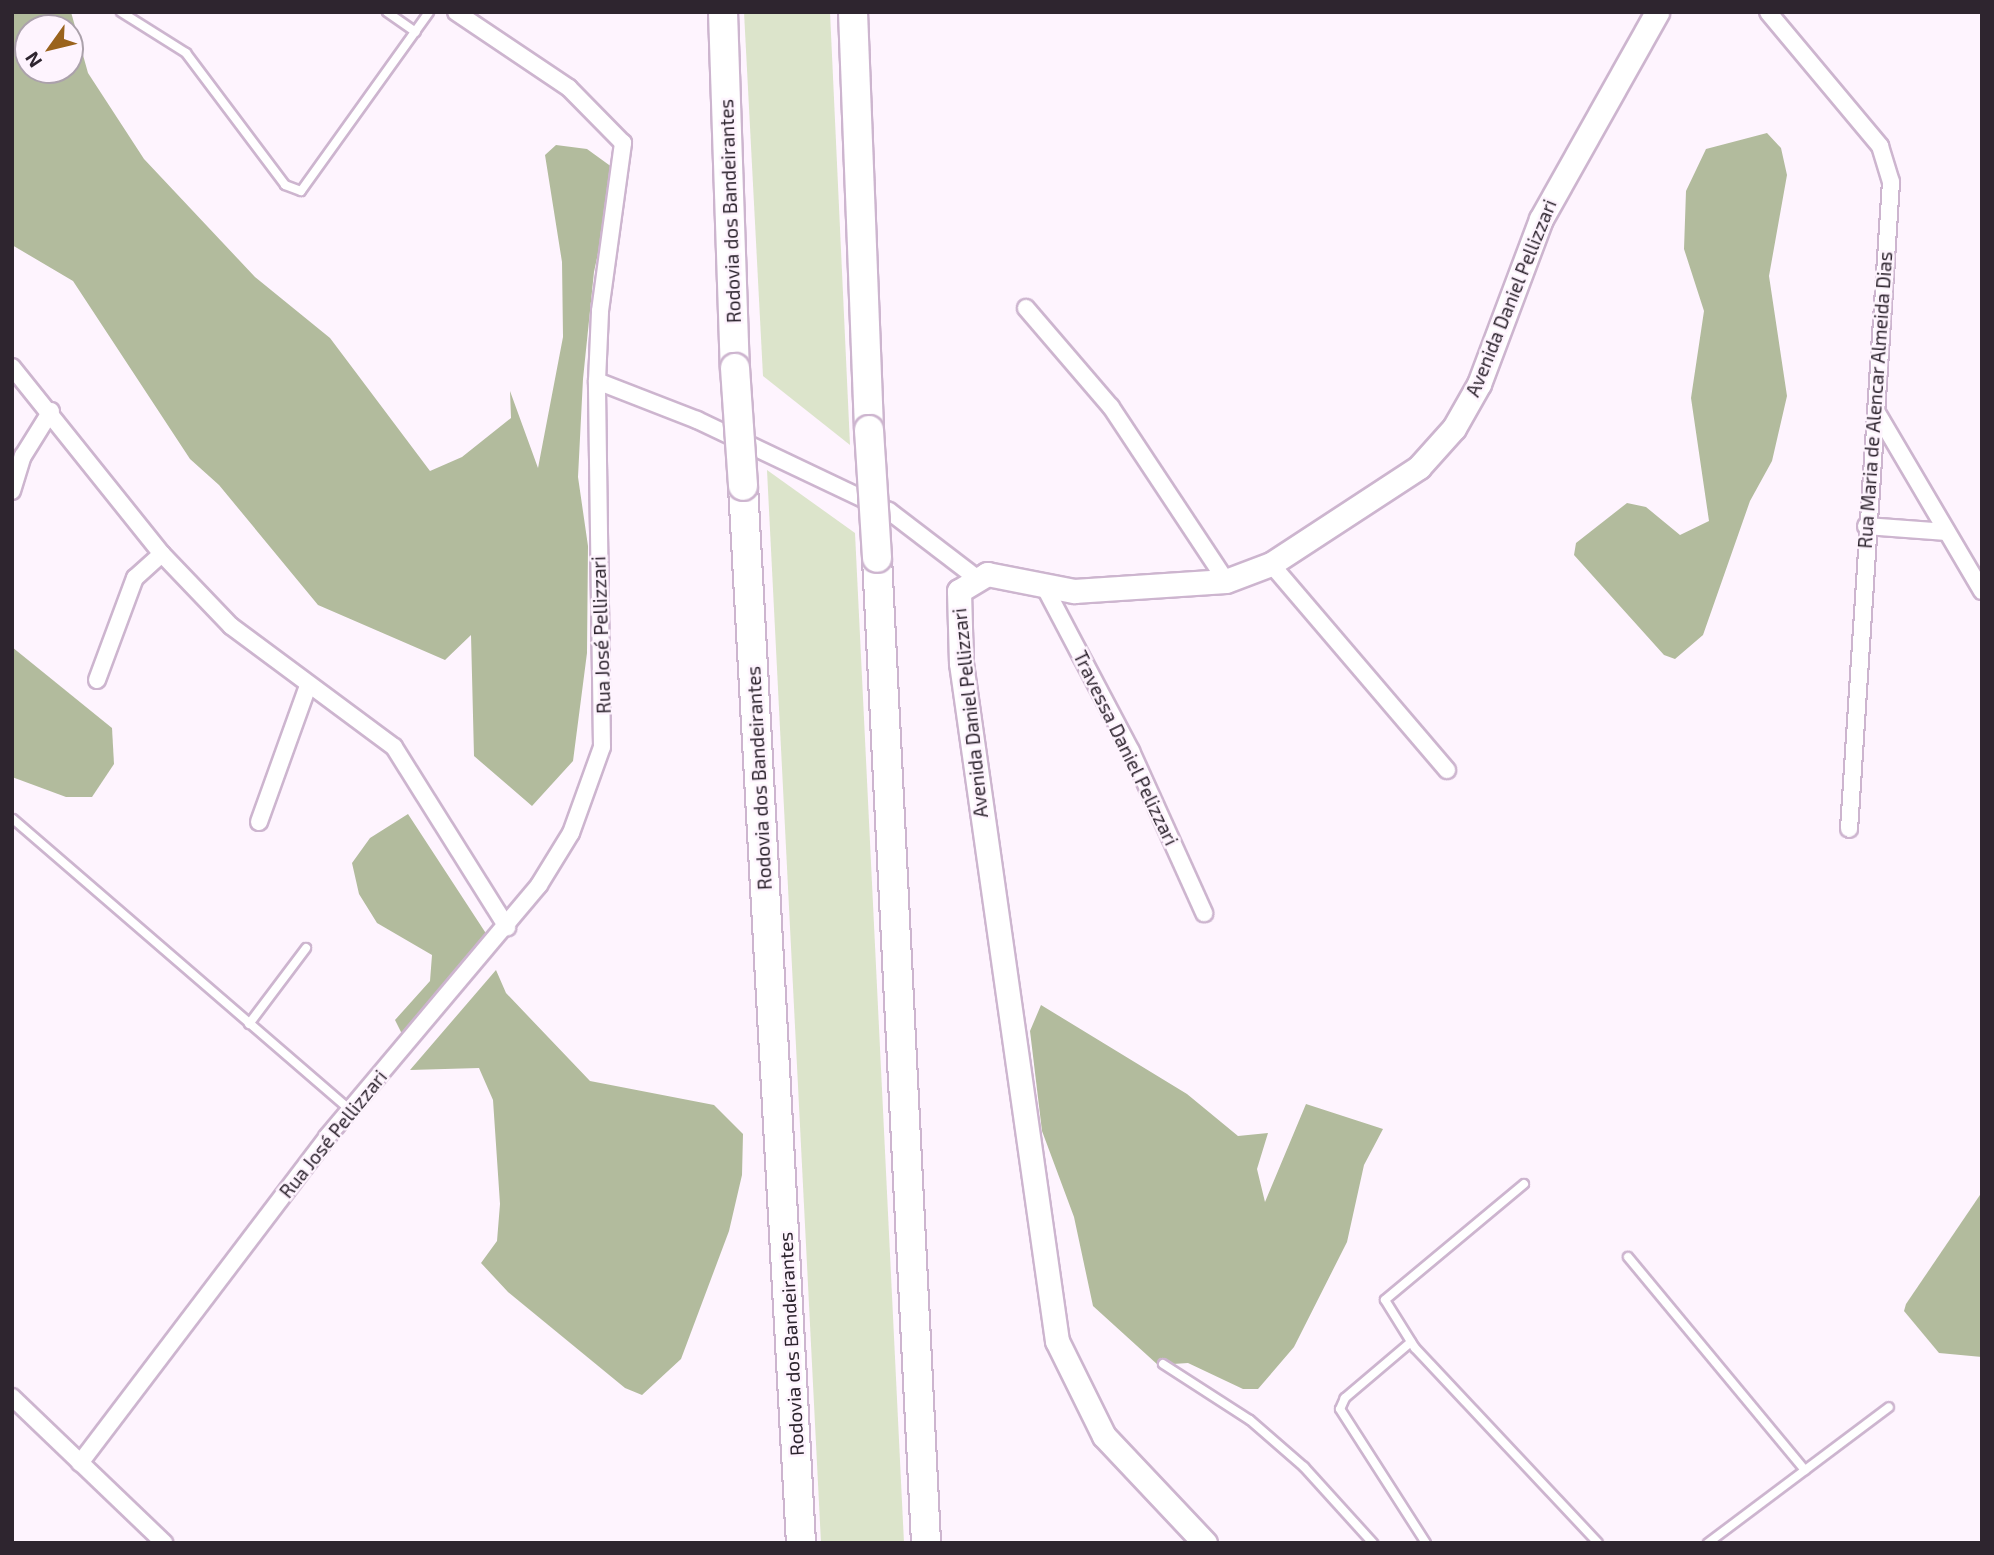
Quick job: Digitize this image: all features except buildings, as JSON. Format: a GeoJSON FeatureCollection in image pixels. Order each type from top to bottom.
{"type":"FeatureCollection","features":[{"type":"Feature","properties":{"kind":"highway","name":"Rodovia dos Bandeirantes"},"geometry":{"type":"LineString","coordinates":[[723,12],[735,368],[801,1543]]}},
{"type":"Feature","properties":{"kind":"highway"},"geometry":{"type":"LineString","coordinates":[[853,12],[869,430],[926,1543]]}},
{"type":"Feature","properties":{"kind":"street","name":"Rua José Pellizzari"},"geometry":{"type":"LineString","coordinates":[[80,1462],[350,1110],[507,927],[571,833],[602,747],[597,381],[600,311],[623,143],[608,121],[569,88],[456,12]]}},
{"type":"Feature","properties":{"kind":"street","name":"Avenida Daniel Pellizzari"},"geometry":{"type":"LineString","coordinates":[[1206,1543],[1104,1436],[1057,1341],[961,663],[956,608],[959,591],[974,576],[1115,591],[1226,581],[1272,564],[1379,498],[1454,428],[1479,384],[1546,209],[1657,12]]}},
{"type":"Feature","properties":{"kind":"street","name":"Rua Maria de Alencar Almeida Dias"},"geometry":{"type":"LineString","coordinates":[[1768,12],[1886,161],[1891,182],[1866,526],[1849,829]]}},
{"type":"Feature","properties":{"kind":"street"},"geometry":{"type":"LineString","coordinates":[[1026,308],[1111,407],[1226,581]]}},
{"type":"Feature","properties":{"kind":"street"},"geometry":{"type":"LineString","coordinates":[[12,367],[51,411],[162,554],[231,626],[308,686],[365,720],[394,747],[507,927]]}},
{"type":"Feature","properties":{"kind":"street"},"geometry":{"type":"LineString","coordinates":[[597,381],[697,419],[889,511],[974,576]]}},
{"type":"Feature","properties":{"kind":"street"},"geometry":{"type":"LineString","coordinates":[[12,491],[23,456],[51,411]]}},
{"type":"Feature","properties":{"kind":"street"},"geometry":{"type":"LineString","coordinates":[[1875,411],[1982,592]]}},
{"type":"Feature","properties":{"kind":"street"},"geometry":{"type":"LineString","coordinates":[[1866,526],[1947,533]]}},
{"type":"Feature","properties":{"kind":"street"},"geometry":{"type":"LineString","coordinates":[[97,680],[135,578],[162,554]]}},
{"type":"Feature","properties":{"kind":"street"},"geometry":{"type":"LineString","coordinates":[[1272,564],[1447,770]]}},
{"type":"Feature","properties":{"kind":"street","name":"Travessa Daniel Pelizzari"},"geometry":{"type":"LineString","coordinates":[[1043,584],[1131,751],[1204,914]]}},
{"type":"Feature","properties":{"kind":"street"},"geometry":{"type":"LineString","coordinates":[[259,822],[308,686]]}},
{"type":"Feature","properties":{"kind":"street"},"geometry":{"type":"LineString","coordinates":[[12,1397],[164,1543]]}},
{"type":"Feature","properties":{"kind":"lane"},"geometry":{"type":"LineString","coordinates":[[121,12],[186,53],[285,185],[301,191],[429,12]]}},
{"type":"Feature","properties":{"kind":"lane"},"geometry":{"type":"LineString","coordinates":[[387,12],[416,32]]}},
{"type":"Feature","properties":{"kind":"lane"},"geometry":{"type":"LineString","coordinates":[[13,819],[350,1110]]}},
{"type":"Feature","properties":{"kind":"lane"},"geometry":{"type":"LineString","coordinates":[[249,1024],[306,948]]}},
{"type":"Feature","properties":{"kind":"lane"},"geometry":{"type":"LineString","coordinates":[[1524,1184],[1385,1294],[1411,1342],[1598,1543]]}},
{"type":"Feature","properties":{"kind":"lane"},"geometry":{"type":"LineString","coordinates":[[1628,1257],[1805,1470]]}},
{"type":"Feature","properties":{"kind":"lane"},"geometry":{"type":"LineString","coordinates":[[1411,1342],[1345,1398],[1340,1409],[1426,1543]]}},
{"type":"Feature","properties":{"kind":"lane"},"geometry":{"type":"LineString","coordinates":[[1163,1364],[1250,1420],[1304,1467],[1373,1543]]}},
{"type":"Feature","properties":{"kind":"lane"},"geometry":{"type":"LineString","coordinates":[[1708,1543],[1889,1407]]}},
{"type":"Feature","properties":{"kind":"green space"},"geometry":{"type":"Polygon","coordinates":[[[12,12],[72,14],[14,14],[14,84],[84,84],[84,59],[88,73],[144,159],[255,277],[330,338],[430,471],[462,457],[511,418],[510,391],[538,468],[563,337],[562,262],[545,155],[556,145],[587,149],[616,170],[594,272],[583,379],[578,477],[588,546],[587,653],[573,761],[532,806],[474,756],[471,635],[445,660],[318,605],[219,485],[190,459],[73,281],[12,245],[12,12]]]}},
{"type":"Feature","properties":{"kind":"green space"},"geometry":{"type":"Polygon","coordinates":[[[744,12],[830,12],[850,445],[763,376],[744,12]]]}},
{"type":"Feature","properties":{"kind":"green space"},"geometry":{"type":"Polygon","coordinates":[[[1767,133],[1781,148],[1787,175],[1769,276],[1787,396],[1772,461],[1750,501],[1703,635],[1675,659],[1664,655],[1574,555],[1576,543],[1627,503],[1646,507],[1680,535],[1709,521],[1691,398],[1704,311],[1684,249],[1686,191],[1706,149],[1767,133]]]}},
{"type":"Feature","properties":{"kind":"green space"},"geometry":{"type":"Polygon","coordinates":[[[767,470],[855,533],[904,1543],[821,1543],[767,470]]]}},
{"type":"Feature","properties":{"kind":"green space"},"geometry":{"type":"Polygon","coordinates":[[[12,647],[112,728],[114,764],[92,797],[66,797],[12,777],[12,647]]]}},
{"type":"Feature","properties":{"kind":"green space"},"geometry":{"type":"Polygon","coordinates":[[[408,814],[487,935],[403,1036],[395,1020],[430,981],[432,955],[377,923],[359,894],[352,863],[370,838],[408,814]]]}},
{"type":"Feature","properties":{"kind":"green space"},"geometry":{"type":"Polygon","coordinates":[[[496,970],[506,993],[590,1081],[714,1105],[743,1134],[742,1175],[729,1231],[681,1359],[642,1395],[625,1388],[508,1292],[481,1263],[497,1241],[500,1204],[493,1100],[479,1068],[410,1070],[496,970]]]}},
{"type":"Feature","properties":{"kind":"green space"},"geometry":{"type":"Polygon","coordinates":[[[1041,1005],[1187,1094],[1238,1136],[1268,1133],[1257,1169],[1265,1202],[1306,1104],[1383,1129],[1364,1165],[1347,1242],[1294,1347],[1258,1389],[1243,1389],[1188,1363],[1158,1365],[1093,1306],[1074,1217],[1042,1131],[1030,1031],[1041,1005]]]}},
{"type":"Feature","properties":{"kind":"green space"},"geometry":{"type":"Polygon","coordinates":[[[1982,1192],[1982,1357],[1939,1353],[1904,1311],[1906,1304],[1982,1192]]]}}]}
